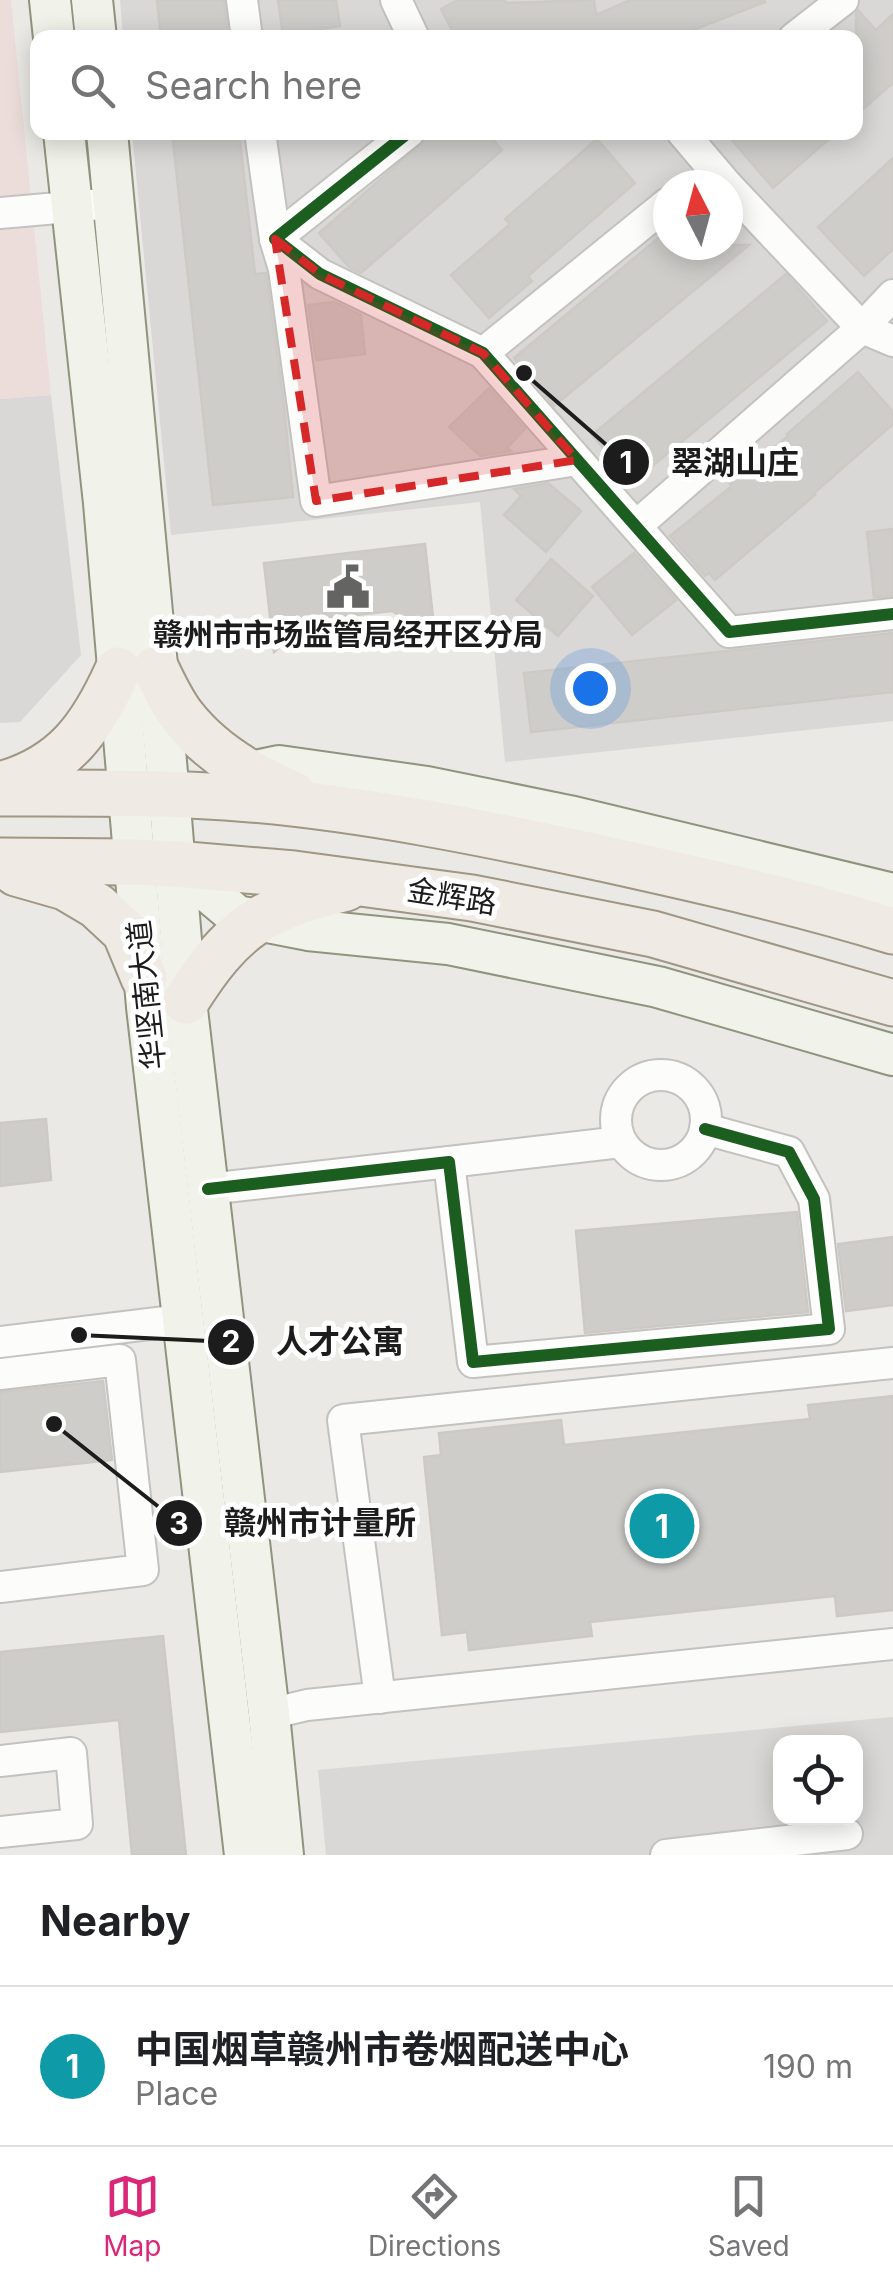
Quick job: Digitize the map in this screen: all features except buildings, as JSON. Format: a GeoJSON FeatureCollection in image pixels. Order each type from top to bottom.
{"type":"FeatureCollection","features":[{"type":"Feature","properties":{"kind":"main road"},"geometry":{"type":"LineString","coordinates":[[50,0],[53,30]]}},
{"type":"Feature","properties":{"kind":"main road"},"geometry":{"type":"LineString","coordinates":[[92,0],[95,30]]}},
{"type":"Feature","properties":{"kind":"main road","name":"华坚南大道"},"geometry":{"type":"LineString","coordinates":[[65,140],[104,503],[137,669]]}},
{"type":"Feature","properties":{"kind":"main road","name":"华坚南大道"},"geometry":{"type":"LineString","coordinates":[[107,140],[114,203],[137,669],[154,863],[186,1000],[283,1855]]}},
{"type":"Feature","properties":{"kind":"main road"},"geometry":{"type":"LineString","coordinates":[[0,785],[26,778],[55,761],[137,669],[214,748],[246,772],[281,790],[337,809]]}},
{"type":"Feature","properties":{"kind":"main road"},"geometry":{"type":"LineString","coordinates":[[148,793],[279,766],[427,787],[568,816],[893,894]]}},
{"type":"Feature","properties":{"kind":"main road"},"geometry":{"type":"LineString","coordinates":[[0,792],[148,793],[337,809],[507,838],[654,870],[893,931]]}},
{"type":"Feature","properties":{"kind":"main road"},"geometry":{"type":"LineString","coordinates":[[154,863],[237,916],[308,930],[448,944],[658,987],[893,1055]]}},
{"type":"Feature","properties":{"kind":"main road","name":"华坚南大道"},"geometry":{"type":"LineString","coordinates":[[154,863],[144,978],[245,1855]]}},
{"type":"Feature","properties":{"kind":"main road","name":"金辉路"},"geometry":{"type":"LineString","coordinates":[[0,865],[154,863],[294,874],[472,898],[653,934],[893,1003]]}},
{"type":"Feature","properties":{"kind":"main road"},"geometry":{"type":"LineString","coordinates":[[0,865],[65,887],[97,906],[124,932],[144,978]]}},
{"type":"Feature","properties":{"kind":"main road"},"geometry":{"type":"LineString","coordinates":[[186,1000],[227,944],[257,920],[318,895],[370,884]]}},
{"type":"Feature","properties":{"kind":"street"},"geometry":{"type":"LineString","coordinates":[[242,0],[246,30]]}},
{"type":"Feature","properties":{"kind":"street"},"geometry":{"type":"LineString","coordinates":[[396,0],[410,30]]}},
{"type":"Feature","properties":{"kind":"street"},"geometry":{"type":"LineString","coordinates":[[804,30],[843,0]]}},
{"type":"Feature","properties":{"kind":"street"},"geometry":{"type":"LineString","coordinates":[[261,140],[275,239],[284,270],[316,502],[577,460]]}},
{"type":"Feature","properties":{"kind":"street"},"geometry":{"type":"LineString","coordinates":[[275,239],[399,140]]}},
{"type":"Feature","properties":{"kind":"street"},"geometry":{"type":"LineString","coordinates":[[687,140],[707,170]]}},
{"type":"Feature","properties":{"kind":"street"},"geometry":{"type":"LineString","coordinates":[[0,213],[114,203]]}},
{"type":"Feature","properties":{"kind":"street"},"geometry":{"type":"LineString","coordinates":[[743,210],[862,328],[893,341]]}},
{"type":"Feature","properties":{"kind":"street"},"geometry":{"type":"LineString","coordinates":[[482,353],[653,215]]}},
{"type":"Feature","properties":{"kind":"street"},"geometry":{"type":"LineString","coordinates":[[275,239],[320,274],[482,353],[729,632],[893,614]]}},
{"type":"Feature","properties":{"kind":"street"},"geometry":{"type":"LineString","coordinates":[[636,526],[862,328],[893,295]]}},
{"type":"Feature","properties":{"kind":"street"},"geometry":{"type":"LineString","coordinates":[[655,1074],[670,1075],[682,1079],[701,1097],[706,1109],[705,1129],[697,1148],[686,1158],[658,1165],[630,1154],[616,1128],[616,1114],[620,1100],[641,1079],[655,1074]]}},
{"type":"Feature","properties":{"kind":"street"},"geometry":{"type":"LineString","coordinates":[[449,1162],[473,1362],[829,1329],[814,1199],[789,1152],[705,1129]]}},
{"type":"Feature","properties":{"kind":"street"},"geometry":{"type":"LineString","coordinates":[[208,1189],[622,1142]]}},
{"type":"Feature","properties":{"kind":"street"},"geometry":{"type":"LineString","coordinates":[[0,1342],[182,1320]]}},
{"type":"Feature","properties":{"kind":"street"},"geometry":{"type":"LineString","coordinates":[[0,1374],[120,1360],[143,1570],[0,1587]]}},
{"type":"Feature","properties":{"kind":"street"},"geometry":{"type":"LineString","coordinates":[[380,1698],[343,1420],[893,1362]]}},
{"type":"Feature","properties":{"kind":"street"},"geometry":{"type":"LineString","coordinates":[[269,1714],[307,1706],[893,1644]]}},
{"type":"Feature","properties":{"kind":"street"},"geometry":{"type":"LineString","coordinates":[[0,1761],[70,1753],[77,1824],[0,1832]]}},
{"type":"Feature","properties":{"kind":"street"},"geometry":{"type":"LineString","coordinates":[[666,1855],[847,1834]]}},
{"type":"Feature","properties":{"kind":"highlighted area"},"geometry":{"type":"Polygon","coordinates":[[[275,239],[320,274],[483,353],[577,460],[316,501],[275,239]]]}},
{"type":"Feature","properties":{"kind":"shaded area"},"geometry":{"type":"Polygon","coordinates":[[[0,0],[11,0],[51,395],[0,399],[0,0]]]}},
{"type":"Feature","properties":{"kind":"shaded area"},"geometry":{"type":"Polygon","coordinates":[[[120,0],[893,0],[893,721],[505,762],[480,502],[171,535],[133,140],[863,140],[863,30],[122,30],[120,0]]]}},
{"type":"Feature","properties":{"kind":"shaded area"},"geometry":{"type":"Polygon","coordinates":[[[51,395],[81,655],[20,722],[0,723],[0,399],[51,395]]]}},
{"type":"Feature","properties":{"kind":"shaded area"},"geometry":{"type":"Polygon","coordinates":[[[893,1717],[893,1855],[326,1855],[318,1770],[893,1717]]]}},
{"type":"Feature","properties":{"kind":"cycle path"},"geometry":{"type":"LineString","coordinates":[[399,140],[275,239],[320,274],[483,353],[729,632],[893,614]]}},
{"type":"Feature","properties":{"kind":"cycle path"},"geometry":{"type":"LineString","coordinates":[[208,1189],[449,1162],[473,1362],[829,1329],[814,1199],[789,1152],[705,1129]]}},
{"type":"Feature","properties":{"kind":"place","name":"翠湖山庄"},"geometry":{"type":"Point","coordinates":[524,373]}},
{"type":"Feature","properties":{"kind":"place","name":"赣州市市场监管局经开区分局"},"geometry":{"type":"Point","coordinates":[348,587]}},
{"type":"Feature","properties":{"kind":"place","name":"人才公寓"},"geometry":{"type":"Point","coordinates":[79,1335]}},
{"type":"Feature","properties":{"kind":"place","name":"赣州市计量所"},"geometry":{"type":"Point","coordinates":[54,1424]}},
{"type":"Feature","properties":{"kind":"place","name":"中国烟草赣州市卷烟配送中心"},"geometry":{"type":"Point","coordinates":[662,1526]}}]}
